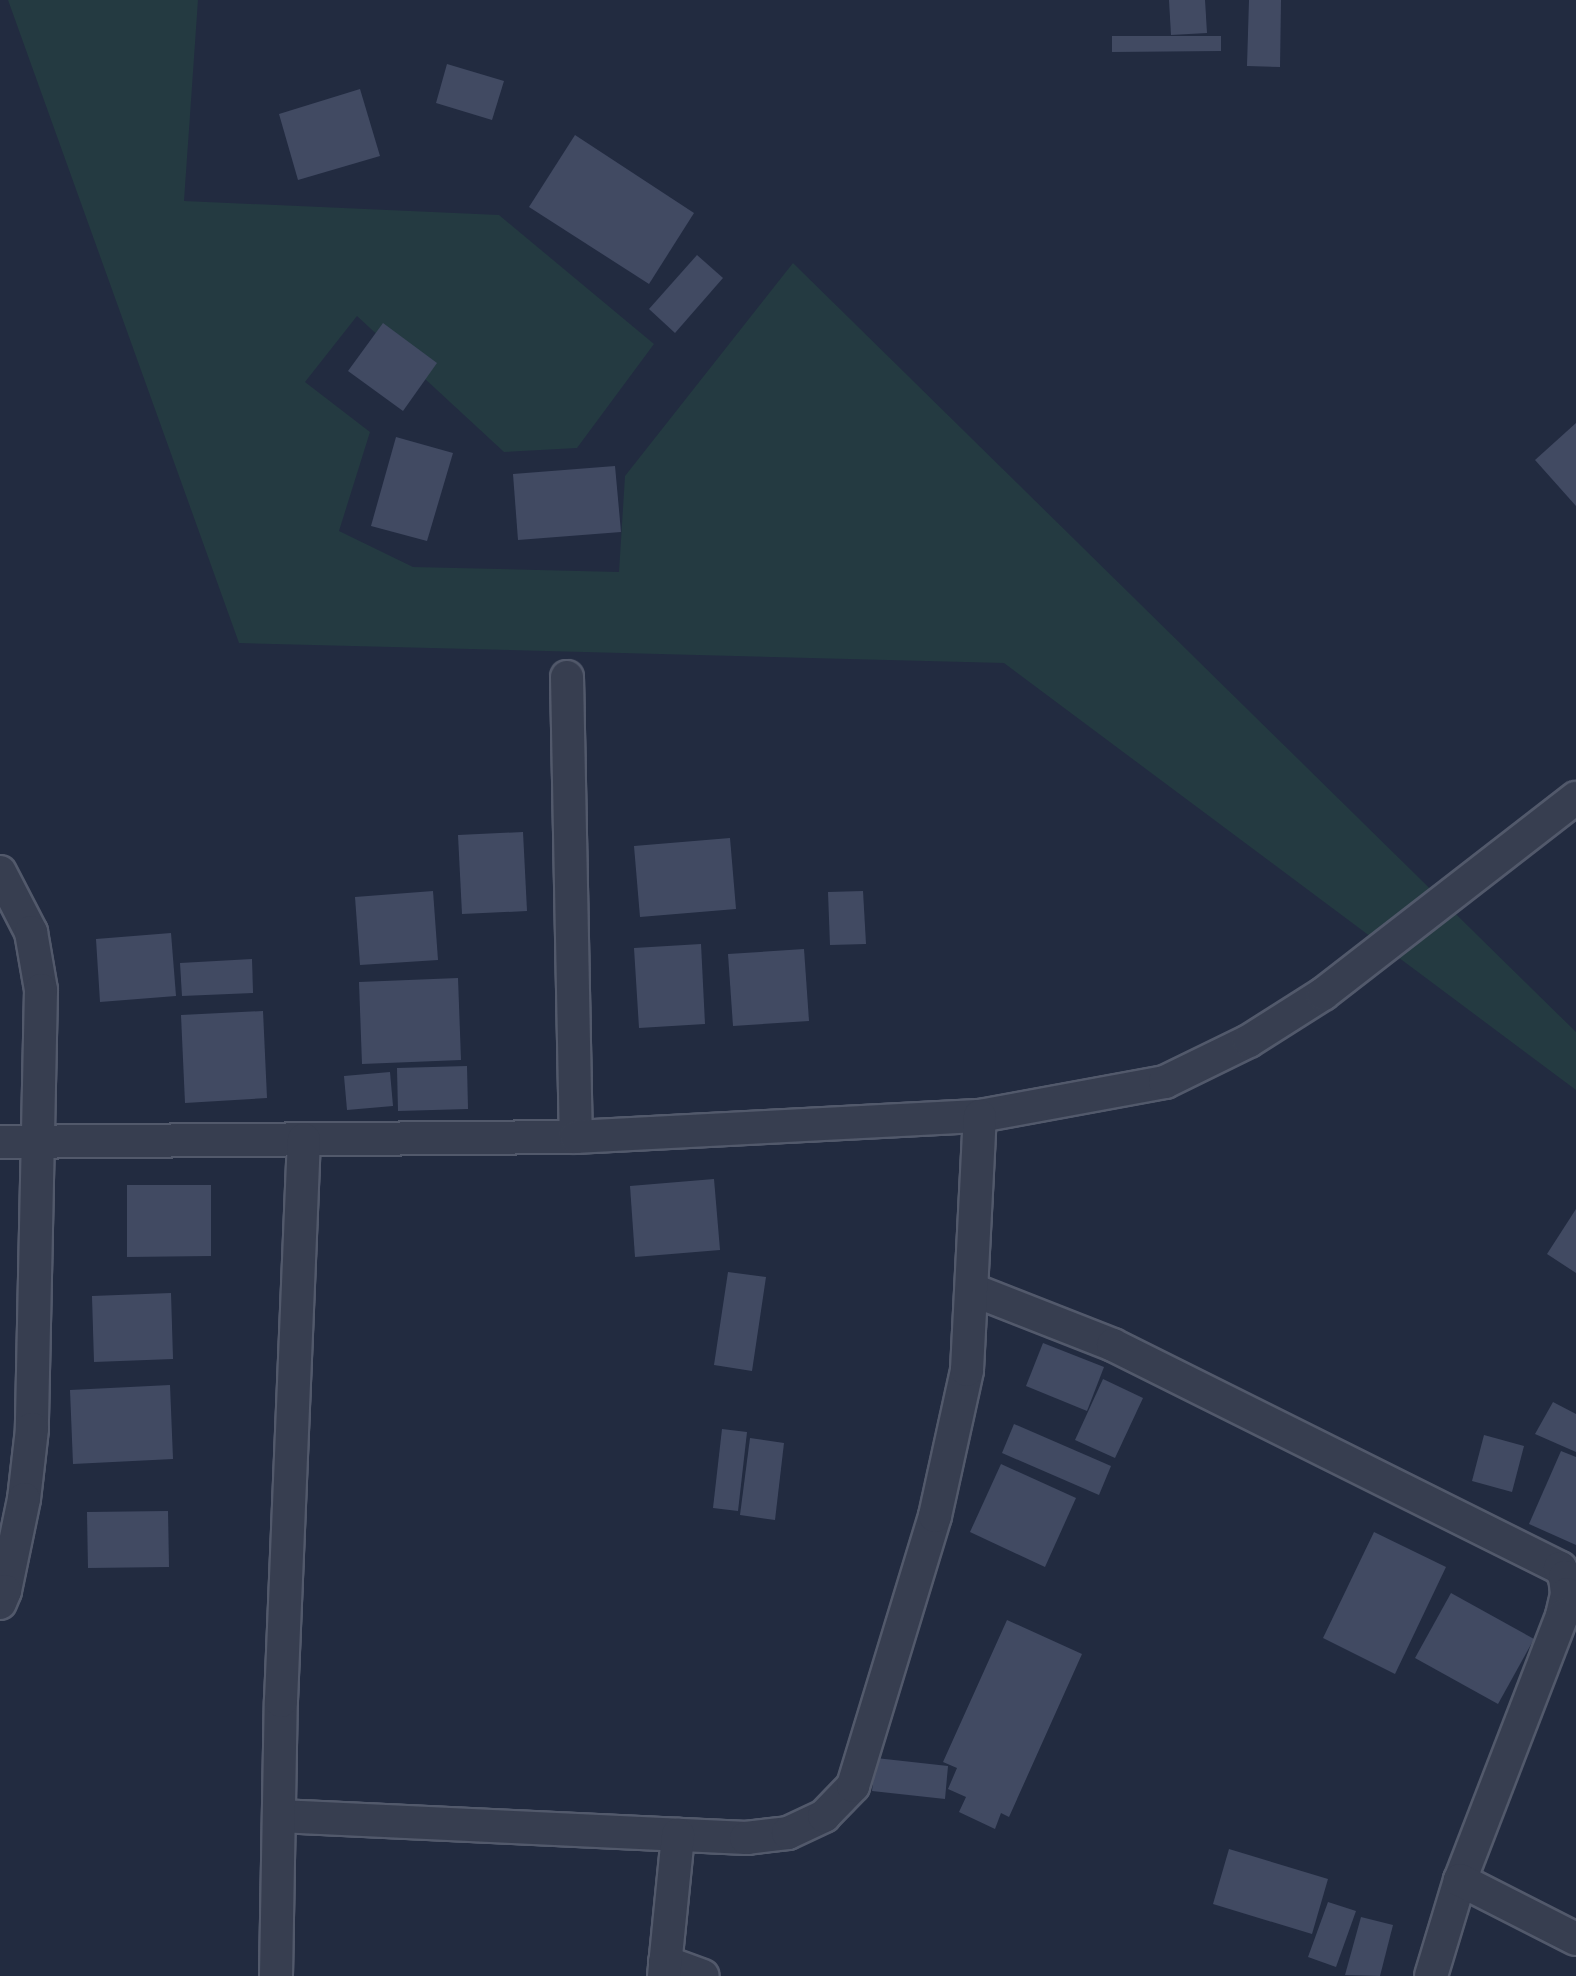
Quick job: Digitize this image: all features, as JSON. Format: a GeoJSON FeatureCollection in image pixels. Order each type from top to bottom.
{"type":"FeatureCollection","features":[{"type":"Feature","properties":{"kind":"street"},"geometry":{"type":"LineString","coordinates":[[568,677],[576,1137]]}},
{"type":"Feature","properties":{"kind":"street"},"geometry":{"type":"LineString","coordinates":[[0,1142],[576,1137],[980,1116],[1165,1082],[1249,1041],[1322,994],[1576,798]]}},
{"type":"Feature","properties":{"kind":"street"},"geometry":{"type":"LineString","coordinates":[[0,872],[31,932],[41,990],[32,1429],[24,1499],[5,1591],[0,1603]]}},
{"type":"Feature","properties":{"kind":"street"},"geometry":{"type":"LineString","coordinates":[[279,1816],[746,1838],[788,1833],[824,1816],[853,1786],[935,1516],[967,1370],[980,1116]]}},
{"type":"Feature","properties":{"kind":"street"},"geometry":{"type":"LineString","coordinates":[[276,1976],[279,1816],[304,1139]]}},
{"type":"Feature","properties":{"kind":"street"},"geometry":{"type":"LineString","coordinates":[[972,1290],[1112,1345],[1560,1568],[1565,1577],[1567,1594],[1562,1616],[1460,1880],[1431,1976]]}},
{"type":"Feature","properties":{"kind":"street"},"geometry":{"type":"LineString","coordinates":[[678,1835],[664,1969],[703,1976]]}},
{"type":"Feature","properties":{"kind":"street"},"geometry":{"type":"LineString","coordinates":[[1460,1880],[1576,1939]]}},
{"type":"Feature","properties":{"kind":"shaded area"},"geometry":{"type":"Polygon","coordinates":[[[8,0],[198,0],[184,201],[499,215],[654,344],[577,448],[504,452],[357,316],[305,382],[370,432],[339,531],[413,567],[619,572],[625,476],[793,263],[1576,1032],[1576,1090],[1004,663],[239,643],[8,0]]]}},
{"type":"Feature","properties":{"kind":"building"},"geometry":{"type":"Polygon","coordinates":[[[1169,0],[1205,0],[1207,33],[1171,35],[1169,0]]]}},
{"type":"Feature","properties":{"kind":"building"},"geometry":{"type":"Polygon","coordinates":[[[1249,0],[1281,0],[1280,67],[1247,66],[1249,0]]]}},
{"type":"Feature","properties":{"kind":"building"},"geometry":{"type":"Polygon","coordinates":[[[1112,36],[1221,36],[1221,51],[1112,52],[1112,36]]]}},
{"type":"Feature","properties":{"kind":"building"},"geometry":{"type":"Polygon","coordinates":[[[447,64],[504,81],[492,120],[436,103],[447,64]]]}},
{"type":"Feature","properties":{"kind":"building"},"geometry":{"type":"Polygon","coordinates":[[[360,89],[380,156],[298,180],[279,114],[360,89]]]}},
{"type":"Feature","properties":{"kind":"building"},"geometry":{"type":"Polygon","coordinates":[[[575,135],[694,213],[649,284],[529,207],[575,135]]]}},
{"type":"Feature","properties":{"kind":"building"},"geometry":{"type":"Polygon","coordinates":[[[697,255],[723,278],[675,333],[649,309],[697,255]]]}},
{"type":"Feature","properties":{"kind":"building"},"geometry":{"type":"Polygon","coordinates":[[[383,323],[437,363],[403,411],[348,371],[383,323]]]}},
{"type":"Feature","properties":{"kind":"building"},"geometry":{"type":"Polygon","coordinates":[[[1576,423],[1576,506],[1535,460],[1576,423]]]}},
{"type":"Feature","properties":{"kind":"building"},"geometry":{"type":"Polygon","coordinates":[[[396,437],[453,453],[427,541],[371,526],[396,437]]]}},
{"type":"Feature","properties":{"kind":"building"},"geometry":{"type":"Polygon","coordinates":[[[615,466],[621,532],[518,540],[513,474],[615,466]]]}},
{"type":"Feature","properties":{"kind":"building"},"geometry":{"type":"Polygon","coordinates":[[[523,832],[527,911],[462,914],[458,835],[523,832]]]}},
{"type":"Feature","properties":{"kind":"building"},"geometry":{"type":"Polygon","coordinates":[[[730,838],[736,909],[640,917],[634,846],[730,838]]]}},
{"type":"Feature","properties":{"kind":"building"},"geometry":{"type":"Polygon","coordinates":[[[433,891],[438,960],[360,965],[355,897],[433,891]]]}},
{"type":"Feature","properties":{"kind":"building"},"geometry":{"type":"Polygon","coordinates":[[[863,891],[866,944],[830,945],[828,892],[863,891]]]}},
{"type":"Feature","properties":{"kind":"building"},"geometry":{"type":"Polygon","coordinates":[[[171,933],[176,996],[100,1002],[96,939],[171,933]]]}},
{"type":"Feature","properties":{"kind":"building"},"geometry":{"type":"Polygon","coordinates":[[[701,944],[705,1024],[639,1028],[634,948],[701,944]]]}},
{"type":"Feature","properties":{"kind":"building"},"geometry":{"type":"Polygon","coordinates":[[[804,949],[809,1021],[733,1026],[728,954],[804,949]]]}},
{"type":"Feature","properties":{"kind":"building"},"geometry":{"type":"Polygon","coordinates":[[[252,959],[253,993],[182,996],[180,963],[252,959]]]}},
{"type":"Feature","properties":{"kind":"building"},"geometry":{"type":"Polygon","coordinates":[[[458,978],[461,1060],[362,1064],[359,982],[458,978]]]}},
{"type":"Feature","properties":{"kind":"building"},"geometry":{"type":"Polygon","coordinates":[[[263,1011],[267,1098],[185,1103],[181,1015],[263,1011]]]}},
{"type":"Feature","properties":{"kind":"building"},"geometry":{"type":"Polygon","coordinates":[[[467,1066],[468,1109],[398,1111],[397,1068],[467,1066]]]}},
{"type":"Feature","properties":{"kind":"building"},"geometry":{"type":"Polygon","coordinates":[[[390,1072],[393,1106],[347,1110],[344,1076],[390,1072]]]}},
{"type":"Feature","properties":{"kind":"building"},"geometry":{"type":"Polygon","coordinates":[[[714,1179],[720,1250],[635,1257],[630,1186],[714,1179]]]}},
{"type":"Feature","properties":{"kind":"building"},"geometry":{"type":"Polygon","coordinates":[[[127,1185],[211,1185],[211,1256],[127,1257],[127,1185]]]}},
{"type":"Feature","properties":{"kind":"building"},"geometry":{"type":"Polygon","coordinates":[[[1576,1209],[1576,1273],[1547,1254],[1576,1209]]]}},
{"type":"Feature","properties":{"kind":"building"},"geometry":{"type":"Polygon","coordinates":[[[728,1272],[766,1277],[752,1371],[714,1365],[728,1272]]]}},
{"type":"Feature","properties":{"kind":"building"},"geometry":{"type":"Polygon","coordinates":[[[171,1293],[173,1359],[94,1362],[92,1296],[171,1293]]]}},
{"type":"Feature","properties":{"kind":"building"},"geometry":{"type":"Polygon","coordinates":[[[1043,1343],[1104,1367],[1087,1411],[1026,1386],[1043,1343]]]}},
{"type":"Feature","properties":{"kind":"building"},"geometry":{"type":"Polygon","coordinates":[[[1103,1379],[1143,1398],[1115,1458],[1075,1440],[1103,1379]]]}},
{"type":"Feature","properties":{"kind":"building"},"geometry":{"type":"Polygon","coordinates":[[[170,1385],[173,1459],[73,1464],[70,1390],[170,1385]]]}},
{"type":"Feature","properties":{"kind":"building"},"geometry":{"type":"Polygon","coordinates":[[[1553,1402],[1576,1414],[1576,1452],[1535,1434],[1553,1402]]]}},
{"type":"Feature","properties":{"kind":"building"},"geometry":{"type":"Polygon","coordinates":[[[1014,1424],[1111,1466],[1099,1495],[1002,1453],[1014,1424]]]}},
{"type":"Feature","properties":{"kind":"building"},"geometry":{"type":"Polygon","coordinates":[[[722,1429],[747,1432],[738,1511],[713,1508],[722,1429]]]}},
{"type":"Feature","properties":{"kind":"building"},"geometry":{"type":"Polygon","coordinates":[[[1484,1435],[1524,1446],[1512,1492],[1472,1481],[1484,1435]]]}},
{"type":"Feature","properties":{"kind":"building"},"geometry":{"type":"Polygon","coordinates":[[[750,1438],[784,1443],[775,1520],[740,1515],[750,1438]]]}},
{"type":"Feature","properties":{"kind":"building"},"geometry":{"type":"Polygon","coordinates":[[[1561,1451],[1576,1457],[1576,1545],[1529,1524],[1561,1451]]]}},
{"type":"Feature","properties":{"kind":"building"},"geometry":{"type":"Polygon","coordinates":[[[1001,1464],[1076,1498],[1045,1567],[970,1532],[1001,1464]]]}},
{"type":"Feature","properties":{"kind":"building"},"geometry":{"type":"Polygon","coordinates":[[[168,1511],[169,1567],[88,1568],[87,1512],[168,1511]]]}},
{"type":"Feature","properties":{"kind":"building"},"geometry":{"type":"Polygon","coordinates":[[[1374,1532],[1446,1567],[1395,1674],[1323,1638],[1374,1532]]]}},
{"type":"Feature","properties":{"kind":"building"},"geometry":{"type":"Polygon","coordinates":[[[1451,1593],[1534,1639],[1498,1704],[1415,1658],[1451,1593]]]}},
{"type":"Feature","properties":{"kind":"building"},"geometry":{"type":"Polygon","coordinates":[[[1007,1620],[1082,1654],[1009,1817],[1001,1813],[995,1829],[959,1812],[966,1797],[948,1789],[957,1768],[943,1762],[1007,1620]]]}},
{"type":"Feature","properties":{"kind":"building"},"geometry":{"type":"Polygon","coordinates":[[[876,1758],[948,1766],[945,1799],[872,1791],[876,1758]]]}},
{"type":"Feature","properties":{"kind":"building"},"geometry":{"type":"Polygon","coordinates":[[[1229,1849],[1328,1879],[1312,1934],[1213,1904],[1229,1849]]]}},
{"type":"Feature","properties":{"kind":"building"},"geometry":{"type":"Polygon","coordinates":[[[1328,1902],[1356,1911],[1336,1967],[1308,1957],[1328,1902]]]}},
{"type":"Feature","properties":{"kind":"building"},"geometry":{"type":"Polygon","coordinates":[[[1361,1917],[1393,1925],[1380,1976],[1345,1975],[1361,1917]]]}}]}
